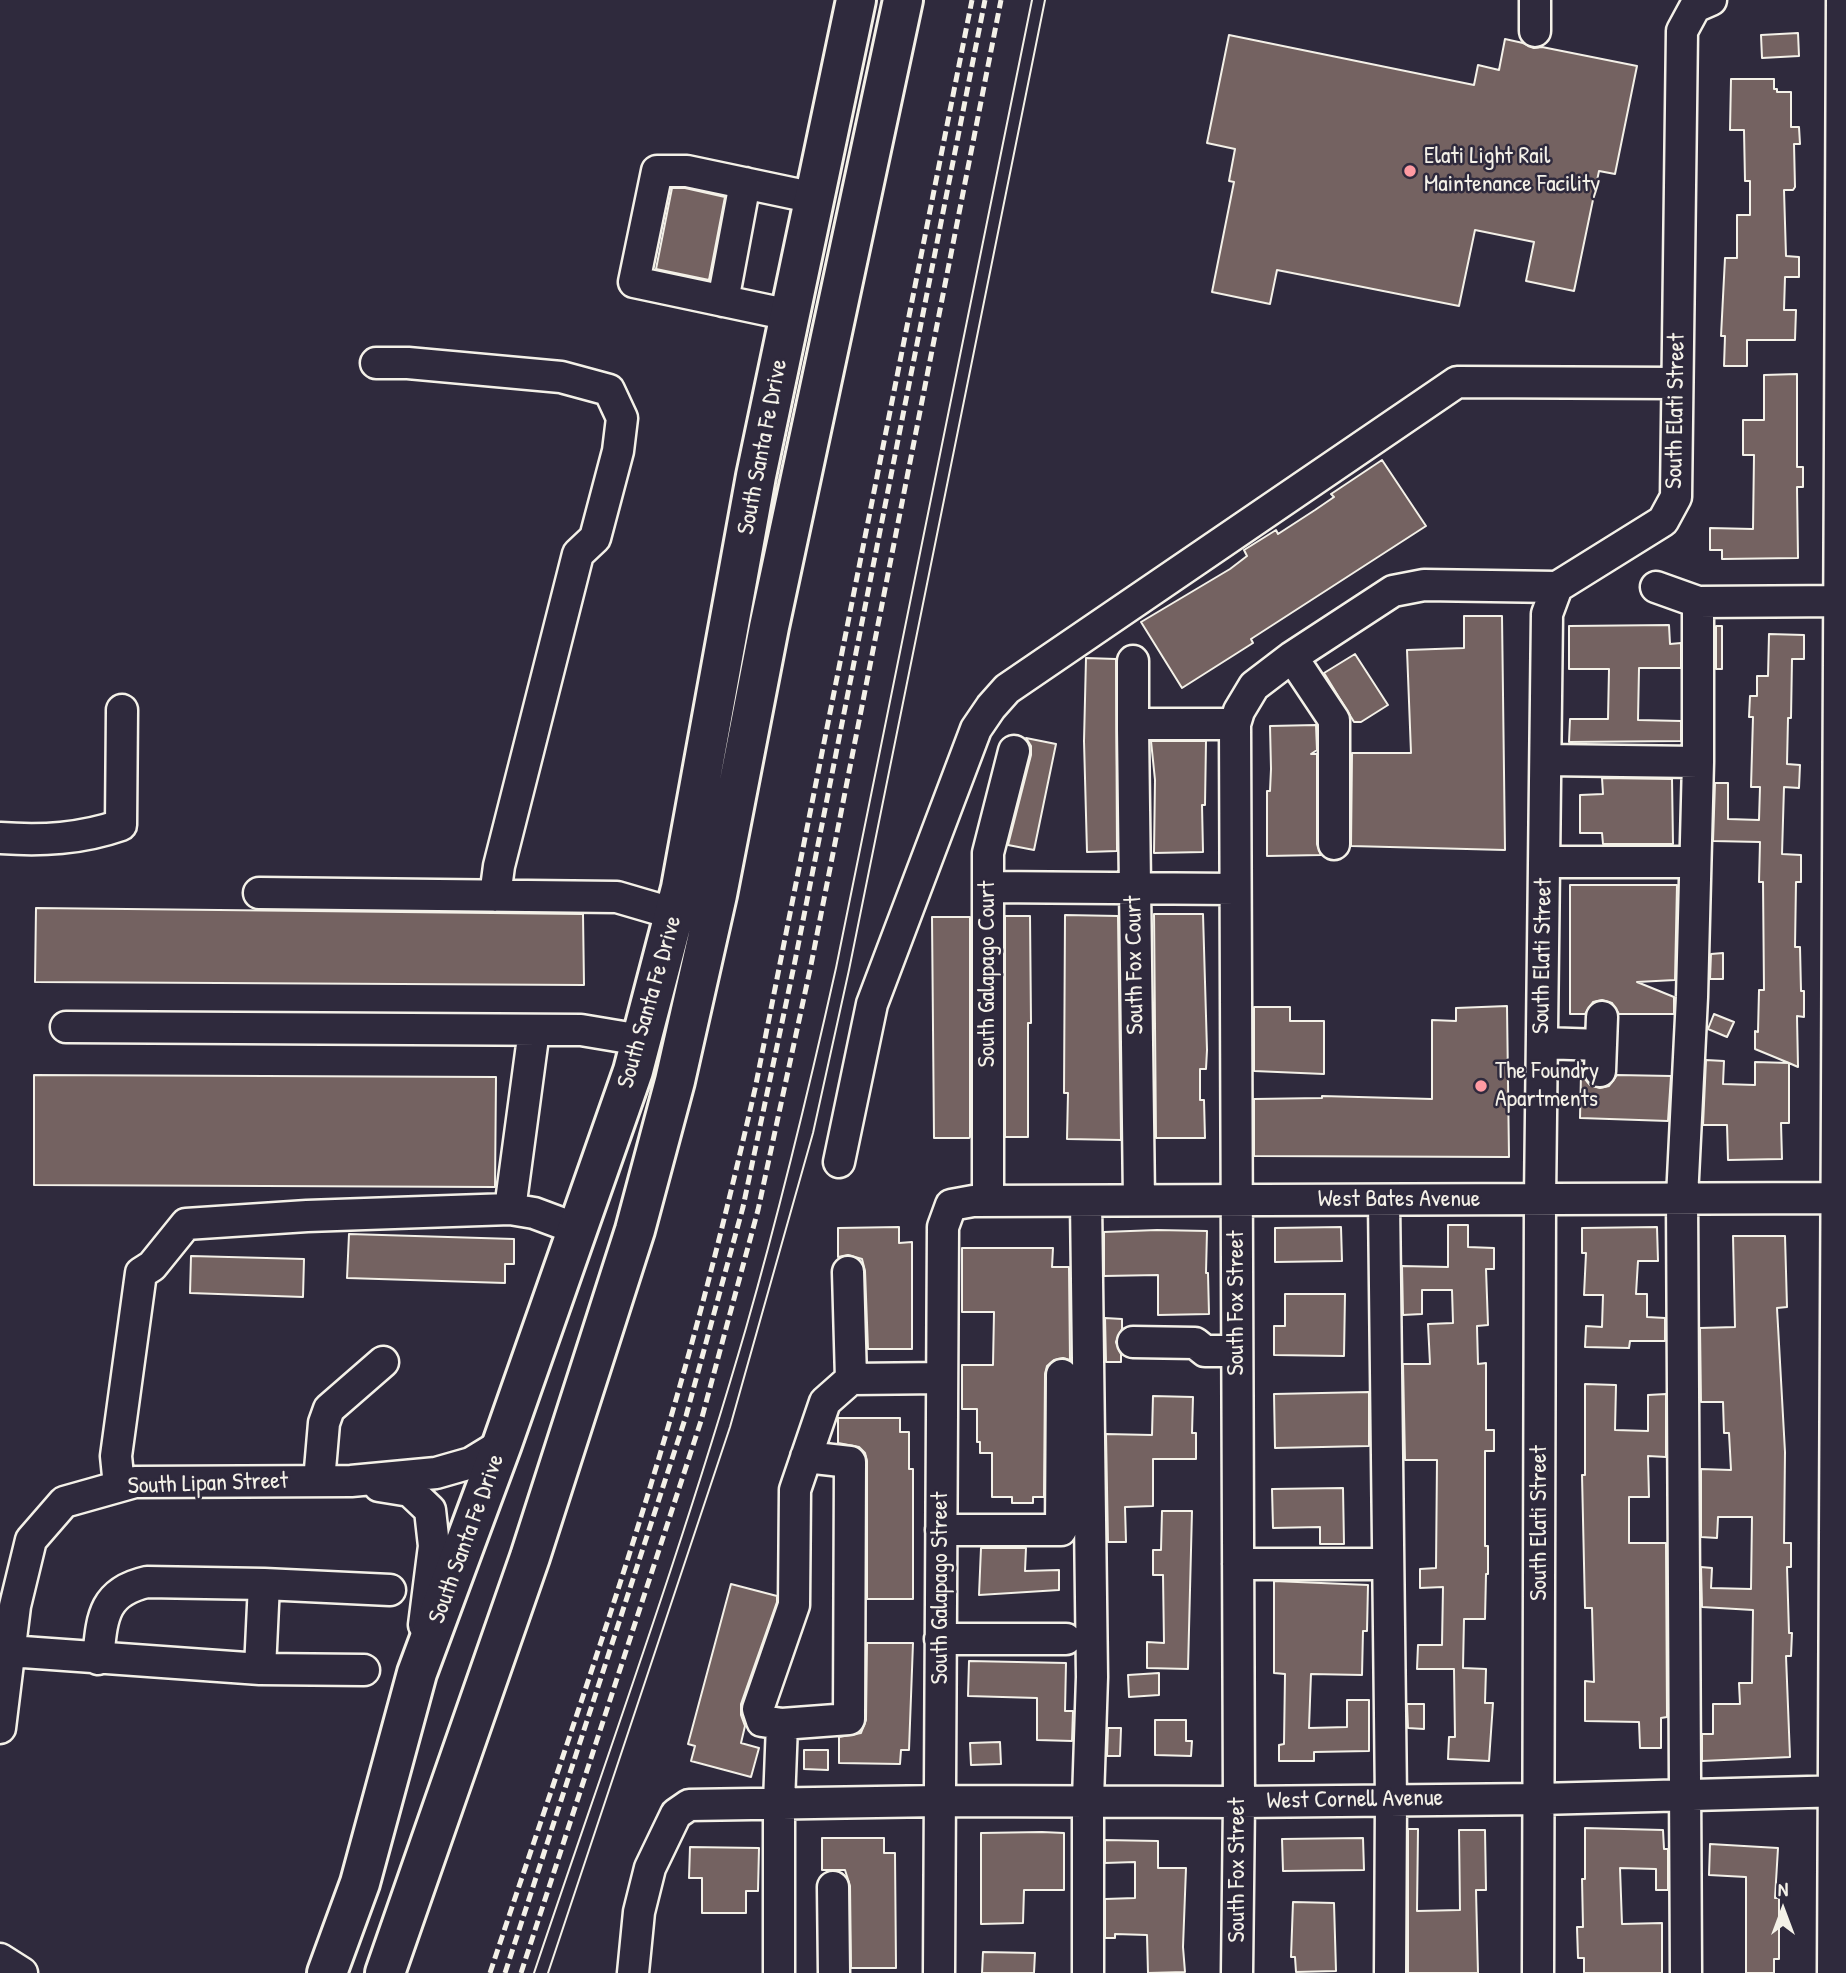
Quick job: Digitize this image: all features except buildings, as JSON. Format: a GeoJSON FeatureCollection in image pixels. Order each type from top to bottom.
{"type":"FeatureCollection","features":[{"type":"Feature","properties":{"kind":"highway","name":"South Santa Fe Drive"},"geometry":{"type":"LineString","coordinates":[[327,1973],[359,1883],[418,1673],[633,1071],[681,888],[756,476],[856,0]]}},
{"type":"Feature","properties":{"kind":"highway","name":"South Santa Fe Drive"},"geometry":{"type":"LineString","coordinates":[[385,1973],[534,1544],[635,1230],[668,1106],[717,895],[769,627],[903,0]]}},
{"type":"Feature","properties":{"kind":"street"},"geometry":{"type":"LineString","coordinates":[[1535,0],[1535,31]]}},
{"type":"Feature","properties":{"kind":"street"},"geometry":{"type":"LineString","coordinates":[[1833,1973],[1840,1791],[1843,0]]}},
{"type":"Feature","properties":{"kind":"street","name":"South Elati Street"},"geometry":{"type":"LineString","coordinates":[[1538,1973],[1542,1043],[1547,614],[1557,587],[1663,521],[1676,497],[1682,31],[1703,3]]}},
{"type":"Feature","properties":{"kind":"street"},"geometry":{"type":"LineString","coordinates":[[790,315],[634,282],[657,171],[687,171],[815,198]]}},
{"type":"Feature","properties":{"kind":"street"},"geometry":{"type":"LineString","coordinates":[[723,301],[745,183]]}},
{"type":"Feature","properties":{"kind":"street"},"geometry":{"type":"LineString","coordinates":[[376,363],[408,363],[561,377],[609,390],[622,418],[618,450],[595,537],[578,554],[499,866],[495,896]]}},
{"type":"Feature","properties":{"kind":"street"},"geometry":{"type":"LineString","coordinates":[[839,1162],[872,1004],[976,729],[1007,689],[1457,382],[1677,383]]}},
{"type":"Feature","properties":{"kind":"street","name":"South Fox Street"},"geometry":{"type":"LineString","coordinates":[[1237,1973],[1239,1802],[1235,724],[1239,711],[1254,686],[1292,657],[1393,591],[1424,585],[1557,587]]}},
{"type":"Feature","properties":{"kind":"street"},"geometry":{"type":"LineString","coordinates":[[1656,587],[1698,602],[1842,601]]}},
{"type":"Feature","properties":{"kind":"street"},"geometry":{"type":"LineString","coordinates":[[1686,1973],[1682,1198],[1692,997],[1698,762],[1698,602]]}},
{"type":"Feature","properties":{"kind":"street"},"geometry":{"type":"LineString","coordinates":[[1292,657],[1334,720],[1334,844]]}},
{"type":"Feature","properties":{"kind":"street","name":"South Fox Court"},"geometry":{"type":"LineString","coordinates":[[1133,661],[1133,888],[1139,1200]]}},
{"type":"Feature","properties":{"kind":"street"},"geometry":{"type":"LineString","coordinates":[[0,838],[44,841],[94,834],[121,825],[122,710]]}},
{"type":"Feature","properties":{"kind":"street"},"geometry":{"type":"LineString","coordinates":[[1133,729],[1144,724],[1235,724]]}},
{"type":"Feature","properties":{"kind":"street","name":"South Galapago Court"},"geometry":{"type":"LineString","coordinates":[[988,1201],[988,853],[1014,751]]}},
{"type":"Feature","properties":{"kind":"street"},"geometry":{"type":"LineString","coordinates":[[1546,760],[1698,762]]}},
{"type":"Feature","properties":{"kind":"street"},"geometry":{"type":"LineString","coordinates":[[1545,862],[1695,862]]}},
{"type":"Feature","properties":{"kind":"street"},"geometry":{"type":"LineString","coordinates":[[988,887],[1235,889]]}},
{"type":"Feature","properties":{"kind":"street"},"geometry":{"type":"LineString","coordinates":[[259,893],[617,897],[675,914]]}},
{"type":"Feature","properties":{"kind":"street"},"geometry":{"type":"LineString","coordinates":[[66,1027],[581,1030],[641,1040]]}},
{"type":"Feature","properties":{"kind":"street"},"geometry":{"type":"LineString","coordinates":[[510,1209],[534,1030]]}},
{"type":"Feature","properties":{"kind":"street"},"geometry":{"type":"LineString","coordinates":[[1542,1043],[1601,1044]]}},
{"type":"Feature","properties":{"kind":"street","name":"West Bates Avenue"},"geometry":{"type":"LineString","coordinates":[[951,1205],[988,1201],[1841,1198]]}},
{"type":"Feature","properties":{"kind":"street"},"geometry":{"type":"LineString","coordinates":[[1384,1200],[1391,1799],[1390,1973]]}},
{"type":"Feature","properties":{"kind":"street"},"geometry":{"type":"LineString","coordinates":[[1086,1201],[1092,1677],[1088,1800],[1088,1973]]}},
{"type":"Feature","properties":{"kind":"street","name":"South Galapago Street"},"geometry":{"type":"LineString","coordinates":[[939,1973],[943,1227],[951,1205]]}},
{"type":"Feature","properties":{"kind":"street"},"geometry":{"type":"LineString","coordinates":[[119,1486],[116,1456],[141,1273],[152,1265],[186,1224],[307,1216],[510,1209],[534,1213],[577,1229]]}},
{"type":"Feature","properties":{"kind":"street"},"geometry":{"type":"LineString","coordinates":[[848,1272],[850,1379]]}},
{"type":"Feature","properties":{"kind":"street"},"geometry":{"type":"LineString","coordinates":[[1133,1342],[1195,1343],[1205,1351],[1237,1352]]}},
{"type":"Feature","properties":{"kind":"street"},"geometry":{"type":"LineString","coordinates":[[319,1481],[324,1423],[330,1409],[383,1362]]}},
{"type":"Feature","properties":{"kind":"street"},"geometry":{"type":"LineString","coordinates":[[941,1530],[1061,1530],[1062,1375]]}},
{"type":"Feature","properties":{"kind":"street"},"geometry":{"type":"LineString","coordinates":[[806,1457],[850,1462],[849,1719],[782,1724],[762,1721],[758,1709],[794,1605],[795,1490],[806,1457],[825,1402],[850,1379],[942,1378]]}},
{"type":"Feature","properties":{"kind":"street","name":"South Lipan Street"},"geometry":{"type":"LineString","coordinates":[[0,1728],[15,1606],[31,1540],[64,1502],[135,1482],[351,1481],[436,1473],[471,1463],[502,1444]]}},
{"type":"Feature","properties":{"kind":"street","name":"South Lipan Street"},"geometry":{"type":"LineString","coordinates":[[351,1481],[410,1491],[430,1510],[434,1546],[418,1673]]}},
{"type":"Feature","properties":{"kind":"street"},"geometry":{"type":"LineString","coordinates":[[1238,1564],[1388,1564]]}},
{"type":"Feature","properties":{"kind":"street"},"geometry":{"type":"LineString","coordinates":[[97,1658],[104,1612],[111,1600],[133,1585],[147,1582],[264,1584],[390,1590]]}},
{"type":"Feature","properties":{"kind":"street"},"geometry":{"type":"LineString","coordinates":[[260,1668],[264,1584]]}},
{"type":"Feature","properties":{"kind":"street"},"geometry":{"type":"LineString","coordinates":[[940,1639],[1066,1639]]}},
{"type":"Feature","properties":{"kind":"street"},"geometry":{"type":"LineString","coordinates":[[9,1651],[260,1668],[364,1670]]}},
{"type":"Feature","properties":{"kind":"street"},"geometry":{"type":"LineString","coordinates":[[779,1973],[782,1724]]}},
{"type":"Feature","properties":{"kind":"street","name":"West Cornell Avenue"},"geometry":{"type":"LineString","coordinates":[[633,1973],[639,1912],[650,1868],[676,1814],[689,1805],[939,1801],[1539,1799],[1840,1791]]}},
{"type":"Feature","properties":{"kind":"street"},"geometry":{"type":"LineString","coordinates":[[833,1887],[834,1973]]}},
{"type":"Feature","properties":{"kind":"street"},"geometry":{"type":"LineString","coordinates":[[0,1959],[22,1973]]}},
{"type":"Feature","properties":{"kind":"tram line"},"geometry":{"type":"LineString","coordinates":[[534,1973],[722,1410],[805,1104],[836,968],[1032,0]]}},
{"type":"Feature","properties":{"kind":"tram line"},"geometry":{"type":"LineString","coordinates":[[548,1973],[730,1427],[813,1133],[849,970],[1045,0]]}},
{"type":"Feature","properties":{"kind":"railway"},"geometry":{"type":"LineString","coordinates":[[490,1973],[586,1689],[654,1475],[727,1207],[755,1089],[972,0]]}},
{"type":"Feature","properties":{"kind":"railway"},"geometry":{"type":"LineString","coordinates":[[505,1973],[686,1416],[743,1207],[795,961],[985,0]]}},
{"type":"Feature","properties":{"kind":"railway"},"geometry":{"type":"LineString","coordinates":[[521,1973],[701,1421],[758,1210],[811,965],[1001,0]]}},
{"type":"Feature","properties":{"kind":"place","name":"Elati Light Rail Maintenance Facility"},"geometry":{"type":"Point","coordinates":[1410,171]}},
{"type":"Feature","properties":{"kind":"place","name":"The Foundry Apartments"},"geometry":{"type":"Point","coordinates":[1481,1086]}}]}
